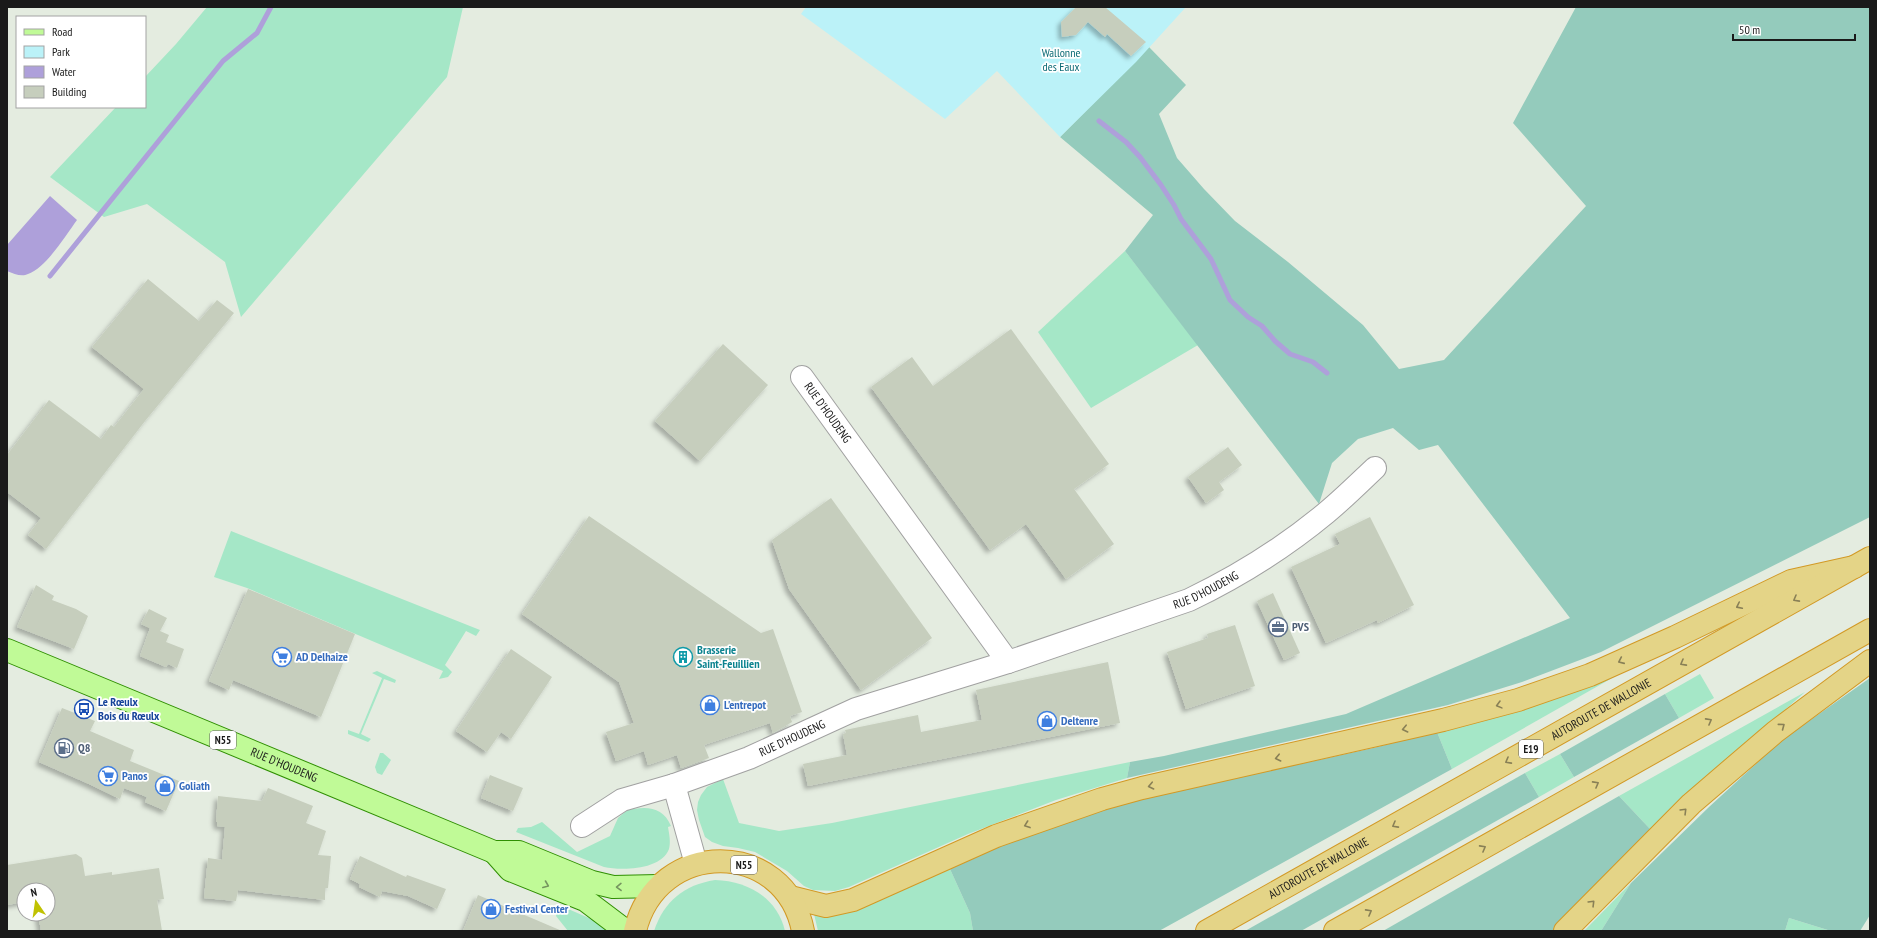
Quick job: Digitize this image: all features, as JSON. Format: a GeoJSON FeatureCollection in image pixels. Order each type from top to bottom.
{"type":"FeatureCollection","features":[{"type":"Feature","properties":{"kind":"highway"},"geometry":{"type":"LineString","coordinates":[[790,897],[826,906],[853,900],[996,836],[1102,799],[1142,788],[1443,720],[1518,700],[1597,672],[1675,637],[1791,581],[1862,562]]}},
{"type":"Feature","properties":{"kind":"highway","name":"AUTOROUTE DE WALLONIE"},"geometry":{"type":"LineString","coordinates":[[1207,931],[1862,562]]}},
{"type":"Feature","properties":{"kind":"highway"},"geometry":{"type":"LineString","coordinates":[[1336,931],[1870,630]]}},
{"type":"Feature","properties":{"kind":"highway"},"geometry":{"type":"LineString","coordinates":[[1565,931],[1691,804],[1775,732],[1870,661]]}},
{"type":"Feature","properties":{"kind":"highway","name":"N55"},"geometry":{"type":"LineString","coordinates":[[635,931],[638,918],[646,901],[658,886],[675,872],[696,864],[717,861],[744,865],[758,870],[776,881],[790,897],[801,918],[804,931]]}},
{"type":"Feature","properties":{"kind":"main road","name":"RUE D'HOUDENG"},"geometry":{"type":"LineString","coordinates":[[7,650],[494,852],[519,852],[592,882],[613,887],[658,886]]}},
{"type":"Feature","properties":{"kind":"main road","name":"RUE D'HOUDENG"},"geometry":{"type":"LineString","coordinates":[[494,852],[510,870],[585,900],[626,931]]}},
{"type":"Feature","properties":{"kind":"street","name":"RUE D'HOUDENG"},"geometry":{"type":"LineString","coordinates":[[802,377],[1008,662]]}},
{"type":"Feature","properties":{"kind":"street","name":"RUE D'HOUDENG"},"geometry":{"type":"LineString","coordinates":[[582,826],[622,800],[674,785],[765,751],[856,709],[1008,662],[1164,610],[1213,588],[1272,552],[1326,513],[1375,468]]}},
{"type":"Feature","properties":{"kind":"street"},"geometry":{"type":"LineString","coordinates":[[674,785],[696,864]]}},
{"type":"Feature","properties":{"kind":"green space"},"geometry":{"type":"Polygon","coordinates":[[[207,7],[463,7],[447,77],[241,317],[225,262],[147,204],[104,217],[50,177],[115,108],[146,108],[146,76],[176,44],[207,7]]]}},
{"type":"Feature","properties":{"kind":"green space","name":"Wallonne des Eaux"},"geometry":{"type":"Polygon","coordinates":[[[806,7],[1186,7],[1136,62],[1060,137],[997,71],[945,119],[801,14],[806,7]]]}},
{"type":"Feature","properties":{"kind":"green space"},"geometry":{"type":"Polygon","coordinates":[[[1125,251],[1198,345],[1091,408],[1038,332],[1125,251]]]}},
{"type":"Feature","properties":{"kind":"green space"},"geometry":{"type":"Polygon","coordinates":[[[231,531],[480,630],[476,636],[466,631],[445,665],[452,672],[448,677],[439,679],[443,671],[247,588],[214,577],[231,531]]]}},
{"type":"Feature","properties":{"kind":"green space"},"geometry":{"type":"Polygon","coordinates":[[[377,671],[396,680],[395,683],[384,679],[361,734],[371,739],[368,742],[348,734],[348,730],[359,734],[382,678],[372,673],[377,671]]]}},
{"type":"Feature","properties":{"kind":"green space"},"geometry":{"type":"Polygon","coordinates":[[[1621,673],[1452,769],[1437,732],[1621,673]]]}},
{"type":"Feature","properties":{"kind":"green space"},"geometry":{"type":"Polygon","coordinates":[[[1700,674],[1714,698],[1679,718],[1665,694],[1700,674]]]}},
{"type":"Feature","properties":{"kind":"green space"},"geometry":{"type":"Polygon","coordinates":[[[1805,692],[1651,830],[1619,796],[1805,692]]]}},
{"type":"Feature","properties":{"kind":"green space"},"geometry":{"type":"Polygon","coordinates":[[[380,753],[383,753],[391,760],[382,775],[377,773],[375,767],[380,753]]]}},
{"type":"Feature","properties":{"kind":"green space"},"geometry":{"type":"Polygon","coordinates":[[[1560,754],[1574,777],[1539,797],[1525,773],[1560,754]]]}},
{"type":"Feature","properties":{"kind":"green space"},"geometry":{"type":"Polygon","coordinates":[[[1130,762],[1127,778],[1056,800],[968,834],[849,887],[835,891],[813,890],[804,886],[787,871],[755,852],[723,846],[712,842],[705,837],[697,810],[701,795],[707,787],[723,779],[739,823],[779,831],[832,823],[1130,762]]]}},
{"type":"Feature","properties":{"kind":"green space"},"geometry":{"type":"Polygon","coordinates":[[[633,805],[634,809],[646,808],[660,812],[665,816],[671,826],[668,827],[670,841],[669,849],[665,856],[650,865],[630,869],[604,867],[516,832],[518,828],[531,827],[542,822],[577,852],[610,836],[618,818],[633,805]]]}},
{"type":"Feature","properties":{"kind":"green space"},"geometry":{"type":"Polygon","coordinates":[[[950,869],[970,913],[973,931],[818,931],[814,914],[836,915],[950,869]]]}},
{"type":"Feature","properties":{"kind":"green space"},"geometry":{"type":"Polygon","coordinates":[[[715,880],[738,884],[759,893],[768,900],[775,909],[781,919],[785,931],[654,931],[663,911],[677,896],[694,886],[715,880]]]}},
{"type":"Feature","properties":{"kind":"green space"},"geometry":{"type":"Polygon","coordinates":[[[1631,883],[1601,931],[1584,931],[1631,883]]]}},
{"type":"Feature","properties":{"kind":"green space"},"geometry":{"type":"Polygon","coordinates":[[[559,905],[598,922],[609,931],[568,931],[556,916],[559,905]]]}},
{"type":"Feature","properties":{"kind":"green space"},"geometry":{"type":"Polygon","coordinates":[[[1789,918],[1831,931],[1785,931],[1789,918]]]}},
{"type":"Feature","properties":{"kind":"shaded area"},"geometry":{"type":"Polygon","coordinates":[[[1576,7],[1870,7],[1870,517],[1601,652],[1522,682],[1448,705],[1127,778],[1130,762],[1164,756],[1346,714],[1570,618],[1438,445],[1419,450],[1393,428],[1358,439],[1332,463],[1319,504],[1125,251],[1153,215],[1060,137],[1149,47],[1186,85],[1159,114],[1177,158],[1204,189],[1235,221],[1288,262],[1363,325],[1399,369],[1444,360],[1586,206],[1513,123],[1576,7]]]}},
{"type":"Feature","properties":{"kind":"shaded area"},"geometry":{"type":"Polygon","coordinates":[[[1870,678],[1870,915],[1860,931],[1831,931],[1789,918],[1785,931],[1601,931],[1631,883],[1709,807],[1782,740],[1870,678]]]}},
{"type":"Feature","properties":{"kind":"shaded area"},"geometry":{"type":"Polygon","coordinates":[[[1665,694],[1679,718],[1574,777],[1560,754],[1665,694]]]}},
{"type":"Feature","properties":{"kind":"shaded area"},"geometry":{"type":"Polygon","coordinates":[[[1437,732],[1452,769],[1159,931],[973,931],[970,913],[950,869],[1023,836],[1117,804],[1373,748],[1437,732]]]}},
{"type":"Feature","properties":{"kind":"shaded area"},"geometry":{"type":"Polygon","coordinates":[[[1525,773],[1539,797],[1301,931],[1245,931],[1525,773]]]}},
{"type":"Feature","properties":{"kind":"shaded area"},"geometry":{"type":"Polygon","coordinates":[[[1619,796],[1651,830],[1552,931],[1383,931],[1619,796]]]}},
{"type":"Feature","properties":{"kind":"water"},"geometry":{"type":"Polygon","coordinates":[[[50,196],[77,220],[49,258],[35,271],[21,275],[7,271],[7,245],[50,196]]]}},
{"type":"Feature","properties":{"kind":"building"},"geometry":{"type":"Polygon","coordinates":[[[1076,7],[1105,7],[1146,42],[1131,56],[1107,34],[1105,37],[1088,22],[1076,35],[1062,37],[1061,22],[1076,7]]]}},
{"type":"Feature","properties":{"kind":"building"},"geometry":{"type":"Polygon","coordinates":[[[148,279],[199,321],[217,300],[234,313],[145,421],[46,549],[28,535],[41,518],[7,492],[7,455],[49,400],[101,439],[111,425],[114,427],[144,389],[92,347],[148,279]]]}},
{"type":"Feature","properties":{"kind":"building"},"geometry":{"type":"Polygon","coordinates":[[[1011,329],[1109,464],[1074,489],[1114,544],[1066,579],[1026,524],[990,550],[871,387],[912,357],[933,386],[1011,329]]]}},
{"type":"Feature","properties":{"kind":"building"},"geometry":{"type":"Polygon","coordinates":[[[723,344],[768,385],[700,461],[655,421],[723,344]]]}},
{"type":"Feature","properties":{"kind":"building"},"geometry":{"type":"Polygon","coordinates":[[[1228,447],[1242,465],[1219,482],[1224,490],[1206,503],[1188,477],[1228,447]]]}},
{"type":"Feature","properties":{"kind":"building"},"geometry":{"type":"Polygon","coordinates":[[[831,498],[932,638],[861,690],[789,589],[772,540],[831,498]]]}},
{"type":"Feature","properties":{"kind":"building","name":"Brasserie Saint-Feuillien"},"geometry":{"type":"Polygon","coordinates":[[[589,516],[761,633],[773,629],[802,712],[790,716],[792,722],[773,733],[770,723],[704,745],[709,758],[681,768],[677,755],[648,765],[644,751],[616,761],[606,732],[634,723],[619,682],[522,614],[589,516]]]}},
{"type":"Feature","properties":{"kind":"building"},"geometry":{"type":"Polygon","coordinates":[[[1370,517],[1414,605],[1378,623],[1377,620],[1326,643],[1291,567],[1340,544],[1335,534],[1370,517]]]}},
{"type":"Feature","properties":{"kind":"building"},"geometry":{"type":"Polygon","coordinates":[[[36,585],[54,596],[52,600],[76,609],[88,616],[74,649],[17,627],[36,585]]]}},
{"type":"Feature","properties":{"kind":"building","name":"AD Delhaize"},"geometry":{"type":"Polygon","coordinates":[[[248,589],[355,634],[321,717],[233,680],[229,690],[209,681],[248,589]]]}},
{"type":"Feature","properties":{"kind":"building","name":"PVS"},"geometry":{"type":"Polygon","coordinates":[[[1273,593],[1300,653],[1284,660],[1257,601],[1273,593]]]}},
{"type":"Feature","properties":{"kind":"building"},"geometry":{"type":"Polygon","coordinates":[[[149,609],[167,618],[160,631],[169,635],[166,642],[184,649],[177,668],[168,664],[166,667],[140,656],[150,628],[141,624],[149,609]]]}},
{"type":"Feature","properties":{"kind":"building"},"geometry":{"type":"Polygon","coordinates":[[[1235,625],[1255,686],[1186,709],[1167,652],[1208,638],[1207,634],[1235,625]]]}},
{"type":"Feature","properties":{"kind":"building"},"geometry":{"type":"Polygon","coordinates":[[[511,649],[552,677],[511,739],[501,732],[487,752],[456,731],[511,649]]]}},
{"type":"Feature","properties":{"kind":"building","name":"Deltenre"},"geometry":{"type":"Polygon","coordinates":[[[1108,662],[1120,723],[808,786],[803,764],[847,755],[843,734],[846,733],[845,730],[918,715],[921,732],[982,720],[976,690],[1108,662]]]}},
{"type":"Feature","properties":{"kind":"building"},"geometry":{"type":"Polygon","coordinates":[[[62,708],[95,721],[90,731],[134,750],[130,761],[179,781],[166,811],[145,802],[147,797],[124,788],[120,799],[39,762],[62,708]]]}},
{"type":"Feature","properties":{"kind":"building"},"geometry":{"type":"Polygon","coordinates":[[[490,775],[523,788],[513,811],[481,798],[490,775]]]}},
{"type":"Feature","properties":{"kind":"building"},"geometry":{"type":"Polygon","coordinates":[[[268,788],[313,806],[306,823],[326,831],[318,855],[331,856],[328,888],[325,888],[325,900],[238,890],[236,901],[204,898],[208,858],[222,860],[225,827],[217,826],[216,822],[218,796],[262,801],[268,788]]]}},
{"type":"Feature","properties":{"kind":"building"},"geometry":{"type":"Polygon","coordinates":[[[76,854],[82,858],[85,876],[112,872],[112,875],[159,868],[164,899],[157,900],[162,931],[41,931],[39,922],[56,922],[56,882],[16,882],[16,903],[7,905],[7,865],[76,854]]]}},
{"type":"Feature","properties":{"kind":"building"},"geometry":{"type":"Polygon","coordinates":[[[360,856],[406,877],[407,875],[446,889],[437,909],[408,896],[382,891],[380,897],[359,887],[360,884],[350,879],[360,856]]]}},
{"type":"Feature","properties":{"kind":"building","name":"Festival Center"},"geometry":{"type":"Polygon","coordinates":[[[478,895],[562,931],[463,931],[478,895]]]}},
{"type":"Feature","properties":{"kind":"waterway"},"geometry":{"type":"LineString","coordinates":[[50,276],[223,61],[257,33],[271,7]]}},
{"type":"Feature","properties":{"kind":"waterway"},"geometry":{"type":"LineString","coordinates":[[1099,121],[1126,142],[1140,157],[1161,185],[1181,219],[1211,259],[1230,300],[1248,317],[1262,326],[1275,341],[1290,354],[1313,362],[1327,373]]}},
{"type":"Feature","properties":{"kind":"place","name":"PVS"},"geometry":{"type":"Point","coordinates":[1278,627]}},
{"type":"Feature","properties":{"kind":"place","name":"AD Delhaize"},"geometry":{"type":"Point","coordinates":[282,657]}},
{"type":"Feature","properties":{"kind":"place","name":"Brasserie Saint-Feuillien"},"geometry":{"type":"Point","coordinates":[683,657]}},
{"type":"Feature","properties":{"kind":"place","name":"L'entrepot"},"geometry":{"type":"Point","coordinates":[710,705]}},
{"type":"Feature","properties":{"kind":"place","name":"Le Rœulx Bois du Rœulx"},"geometry":{"type":"Point","coordinates":[84,709]}},
{"type":"Feature","properties":{"kind":"place","name":"Deltenre"},"geometry":{"type":"Point","coordinates":[1047,721]}},
{"type":"Feature","properties":{"kind":"place","name":"Q8"},"geometry":{"type":"Point","coordinates":[64,748]}},
{"type":"Feature","properties":{"kind":"place","name":"Panos"},"geometry":{"type":"Point","coordinates":[108,776]}},
{"type":"Feature","properties":{"kind":"place","name":"Goliath"},"geometry":{"type":"Point","coordinates":[165,786]}},
{"type":"Feature","properties":{"kind":"place","name":"Festival Center"},"geometry":{"type":"Point","coordinates":[491,909]}}]}
